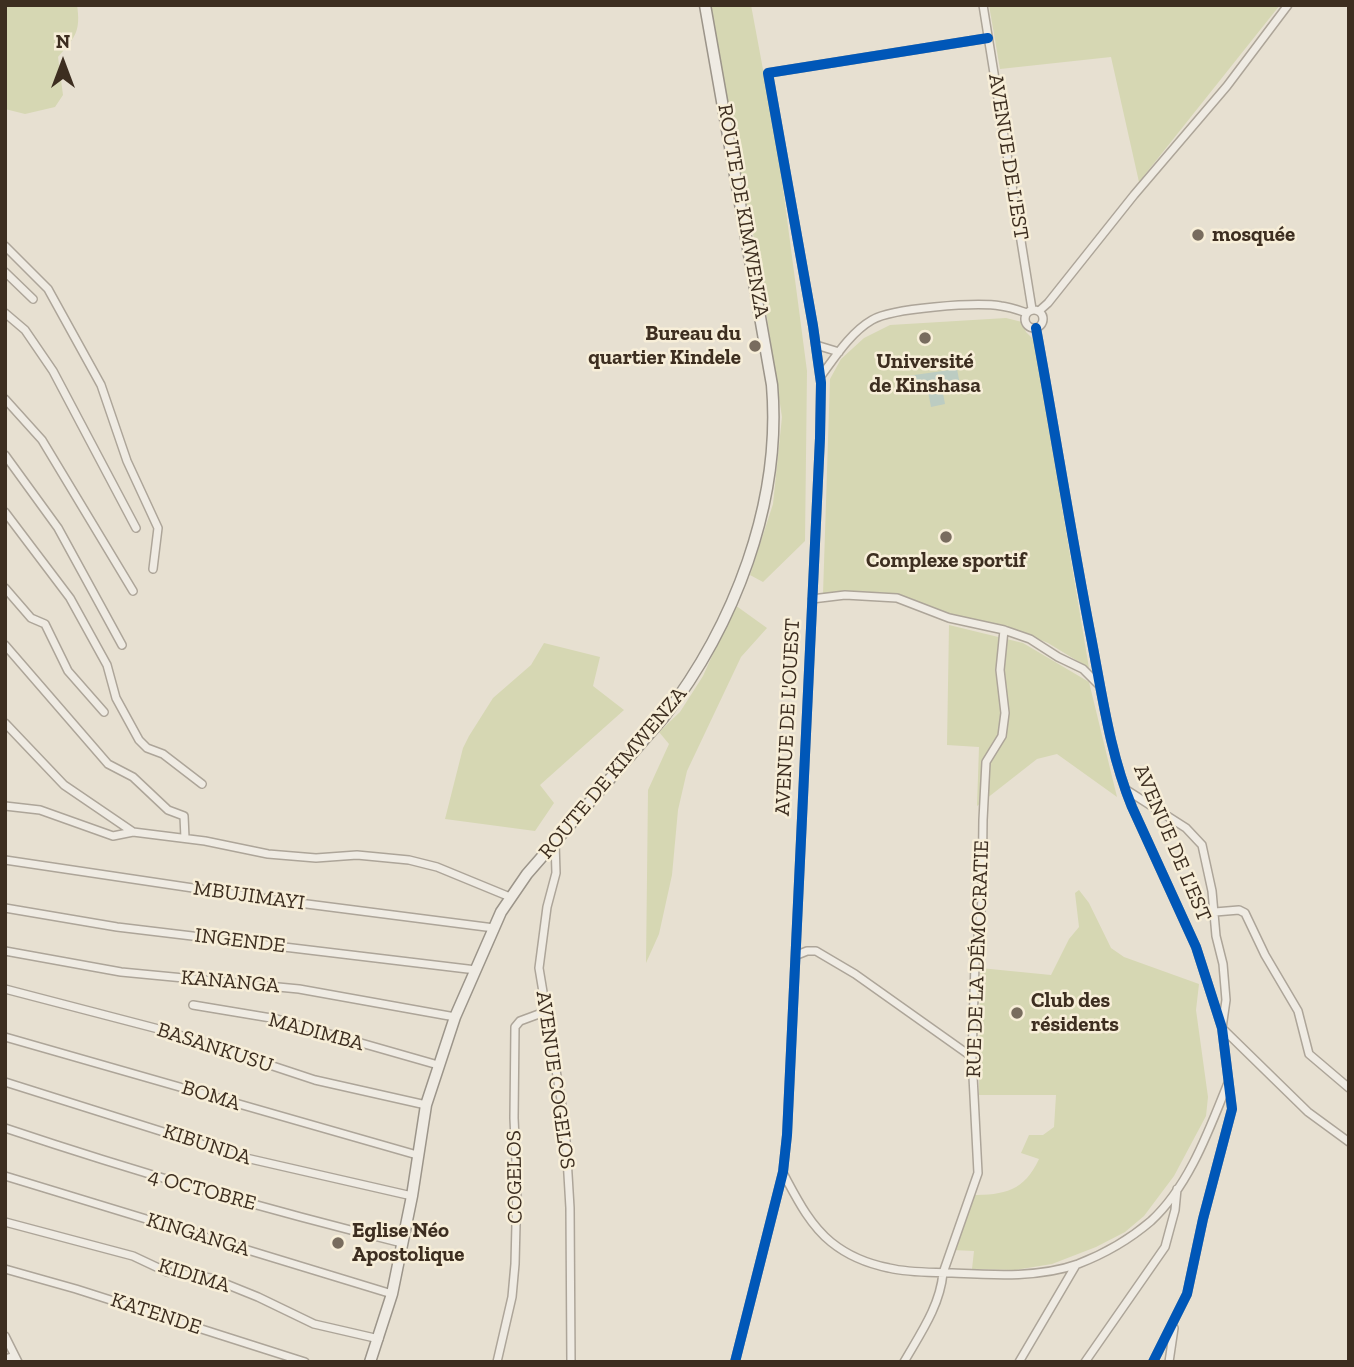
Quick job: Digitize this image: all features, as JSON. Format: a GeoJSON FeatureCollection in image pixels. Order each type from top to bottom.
{"type":"FeatureCollection","features":[{"type":"Feature","properties":{"kind":"street","name":"ROUTE DE KIMWENZA"},"geometry":{"type":"LineString","coordinates":[[370,1362],[392,1294],[412,1196],[426,1105],[455,1017],[494,928],[510,898],[663,718],[697,670],[729,606],[748,556],[764,498],[772,446],[772,385],[705,5]]}},
{"type":"Feature","properties":{"kind":"street","name":"AVENUE DE L'EST"},"geometry":{"type":"LineString","coordinates":[[983,5],[1033,311],[1043,320],[1036,328]]}},
{"type":"Feature","properties":{"kind":"street"},"geometry":{"type":"LineString","coordinates":[[821,376],[839,352],[869,322],[899,312],[998,305],[1033,311],[1048,303],[1134,195],[1227,86],[1289,5]]}},
{"type":"Feature","properties":{"kind":"street","name":"AVENUE DE L'OUEST"},"geometry":{"type":"LineString","coordinates":[[735,1362],[783,1172],[793,1064],[792,1014],[797,955],[820,438],[821,376],[768,73],[988,38]]}},
{"type":"Feature","properties":{"kind":"street"},"geometry":{"type":"LineString","coordinates":[[5,246],[48,289],[101,385],[127,461],[157,525],[153,569]]}},
{"type":"Feature","properties":{"kind":"street"},"geometry":{"type":"LineString","coordinates":[[5,272],[33,299]]}},
{"type":"Feature","properties":{"kind":"street","name":"AVENUE DE L'EST"},"geometry":{"type":"LineString","coordinates":[[1033,311],[1025,319],[1027,324],[1036,328]]}},
{"type":"Feature","properties":{"kind":"street"},"geometry":{"type":"LineString","coordinates":[[5,313],[25,330],[53,371],[136,528]]}},
{"type":"Feature","properties":{"kind":"street","name":"AVENUE DE L'EST"},"geometry":{"type":"LineString","coordinates":[[1036,328],[1100,687],[1124,789],[1196,947],[1222,1028],[1229,1080],[1231,1113],[1202,1219],[1187,1294],[1153,1362]]}},
{"type":"Feature","properties":{"kind":"street"},"geometry":{"type":"LineString","coordinates":[[816,345],[839,352]]}},
{"type":"Feature","properties":{"kind":"street"},"geometry":{"type":"LineString","coordinates":[[5,399],[42,440],[133,590]]}},
{"type":"Feature","properties":{"kind":"street"},"geometry":{"type":"LineString","coordinates":[[5,455],[56,524],[122,645]]}},
{"type":"Feature","properties":{"kind":"street"},"geometry":{"type":"LineString","coordinates":[[5,512],[70,598],[107,665],[116,698],[139,740],[147,748],[160,752],[202,784]]}},
{"type":"Feature","properties":{"kind":"street"},"geometry":{"type":"LineString","coordinates":[[5,588],[31,618],[45,624],[68,671],[104,712]]}},
{"type":"Feature","properties":{"kind":"street"},"geometry":{"type":"LineString","coordinates":[[812,599],[845,595],[894,597],[949,618],[1004,630],[1044,646],[1058,657],[1083,669],[1100,687]]}},
{"type":"Feature","properties":{"kind":"street","name":"RUE DE LA DÉMOCRATIE"},"geometry":{"type":"LineString","coordinates":[[904,1362],[929,1319],[978,1173],[972,1057],[975,964],[982,900],[986,762],[1002,736],[1005,713],[999,670],[1004,630]]}},
{"type":"Feature","properties":{"kind":"street"},"geometry":{"type":"LineString","coordinates":[[5,645],[108,764],[133,777],[168,810],[184,816],[185,838]]}},
{"type":"Feature","properties":{"kind":"street"},"geometry":{"type":"LineString","coordinates":[[5,723],[64,785],[133,832]]}},
{"type":"Feature","properties":{"kind":"street"},"geometry":{"type":"LineString","coordinates":[[1124,789],[1186,828],[1202,845],[1223,964],[1226,1000],[1222,1028],[1308,1112],[1349,1142]]}},
{"type":"Feature","properties":{"kind":"street"},"geometry":{"type":"LineString","coordinates":[[5,806],[40,810],[113,836],[133,832],[316,858],[357,855],[409,860],[437,867],[510,898]]}},
{"type":"Feature","properties":{"kind":"street","name":"AVENUE COGELOS"},"geometry":{"type":"LineString","coordinates":[[555,842],[556,873],[547,907],[539,968],[565,1124],[570,1208],[571,1362]]}},
{"type":"Feature","properties":{"kind":"street","name":"MBUJIMAYI"},"geometry":{"type":"LineString","coordinates":[[5,860],[260,898],[494,928]]}},
{"type":"Feature","properties":{"kind":"street","name":"INGENDE"},"geometry":{"type":"LineString","coordinates":[[5,908],[117,928],[476,970]]}},
{"type":"Feature","properties":{"kind":"street"},"geometry":{"type":"LineString","coordinates":[[1215,912],[1239,910],[1245,913],[1265,955],[1298,1011],[1309,1054],[1349,1088]]}},
{"type":"Feature","properties":{"kind":"street","name":"KANANGA"},"geometry":{"type":"LineString","coordinates":[[5,951],[121,972],[299,989],[455,1017]]}},
{"type":"Feature","properties":{"kind":"street"},"geometry":{"type":"LineString","coordinates":[[797,955],[816,951],[855,974],[972,1057]]}},
{"type":"Feature","properties":{"kind":"street","name":"BASANKUSU"},"geometry":{"type":"LineString","coordinates":[[5,989],[170,1032],[315,1080],[426,1105]]}},
{"type":"Feature","properties":{"kind":"street","name":"MADIMBA"},"geometry":{"type":"LineString","coordinates":[[193,1005],[277,1019],[438,1065]]}},
{"type":"Feature","properties":{"kind":"street","name":"COGELOS"},"geometry":{"type":"LineString","coordinates":[[497,1362],[512,1297],[515,1265],[515,1027],[520,1021],[547,1011]]}},
{"type":"Feature","properties":{"kind":"street","name":"BOMA"},"geometry":{"type":"LineString","coordinates":[[5,1037],[417,1155]]}},
{"type":"Feature","properties":{"kind":"street"},"geometry":{"type":"LineString","coordinates":[[783,1172],[808,1218],[831,1242],[857,1258],[887,1268],[916,1273],[1009,1275],[1076,1265],[1107,1251],[1141,1229],[1161,1211],[1178,1188],[1207,1135],[1229,1080]]}},
{"type":"Feature","properties":{"kind":"street","name":"KIBUNDA"},"geometry":{"type":"LineString","coordinates":[[5,1082],[246,1158],[412,1196]]}},
{"type":"Feature","properties":{"kind":"street","name":"4 OCTOBRE"},"geometry":{"type":"LineString","coordinates":[[5,1128],[122,1167],[402,1242]]}},
{"type":"Feature","properties":{"kind":"street","name":"KINGANGA"},"geometry":{"type":"LineString","coordinates":[[5,1175],[392,1294]]}},
{"type":"Feature","properties":{"kind":"street"},"geometry":{"type":"LineString","coordinates":[[1085,1362],[1166,1247],[1178,1188]]}},
{"type":"Feature","properties":{"kind":"street","name":"KIDIMA"},"geometry":{"type":"LineString","coordinates":[[5,1222],[133,1256],[167,1272],[211,1279],[258,1297],[314,1324],[379,1339]]}},
{"type":"Feature","properties":{"kind":"street"},"geometry":{"type":"LineString","coordinates":[[1019,1362],[1076,1265]]}},
{"type":"Feature","properties":{"kind":"street","name":"KATENDE"},"geometry":{"type":"LineString","coordinates":[[5,1269],[306,1362]]}},
{"type":"Feature","properties":{"kind":"street"},"geometry":{"type":"LineString","coordinates":[[1169,1362],[1175,1320]]}},
{"type":"Feature","properties":{"kind":"street"},"geometry":{"type":"LineString","coordinates":[[5,1359],[16,1359],[7,1340]]}},
{"type":"Feature","properties":{"kind":"green space"},"geometry":{"type":"Polygon","coordinates":[[[5,5],[77,5],[78,22],[75,34],[58,57],[63,95],[55,107],[25,114],[5,109],[5,5]]]}},
{"type":"Feature","properties":{"kind":"green space"},"geometry":{"type":"Polygon","coordinates":[[[706,5],[751,5],[778,150],[807,371],[805,541],[763,582],[750,575],[773,504],[782,417],[758,258],[706,5]]]}},
{"type":"Feature","properties":{"kind":"green space"},"geometry":{"type":"Polygon","coordinates":[[[989,5],[1280,5],[1139,182],[1111,57],[1000,69],[989,5]]]}},
{"type":"Feature","properties":{"kind":"green space","name":"Complexe sportif"},"geometry":{"type":"Polygon","coordinates":[[[1006,318],[1022,322],[1026,332],[1034,340],[1089,668],[1048,643],[1011,628],[951,614],[901,595],[823,594],[830,379],[841,359],[864,338],[890,325],[1006,318]]]}},
{"type":"Feature","properties":{"kind":"green space"},"geometry":{"type":"Polygon","coordinates":[[[735,605],[767,628],[741,657],[687,771],[678,810],[672,875],[659,934],[646,963],[648,790],[669,744],[659,732],[680,712],[703,676],[735,605]]]}},
{"type":"Feature","properties":{"kind":"green space"},"geometry":{"type":"Polygon","coordinates":[[[949,625],[1023,643],[1089,682],[1117,797],[1057,754],[1037,759],[977,806],[979,747],[947,745],[949,625]]]}},
{"type":"Feature","properties":{"kind":"green space"},"geometry":{"type":"Polygon","coordinates":[[[544,643],[600,657],[593,686],[624,710],[540,785],[554,803],[535,831],[445,819],[463,748],[469,736],[493,698],[531,665],[544,643]]]}},
{"type":"Feature","properties":{"kind":"green space"},"geometry":{"type":"Polygon","coordinates":[[[1079,890],[1089,903],[1111,948],[1124,957],[1199,984],[1196,1010],[1208,1097],[1206,1116],[1174,1176],[1144,1216],[1125,1232],[1052,1264],[1015,1270],[972,1269],[974,1251],[952,1250],[971,1195],[1004,1192],[1027,1178],[1039,1159],[1021,1153],[1029,1135],[1043,1135],[1054,1127],[1056,1095],[979,1095],[980,968],[1051,975],[1069,939],[1079,927],[1075,893],[1079,890]]]}},
{"type":"Feature","properties":{"kind":"shaded area"},"geometry":{"type":"Polygon","coordinates":[[[957,369],[960,385],[942,388],[945,404],[931,407],[928,391],[910,394],[907,376],[957,369]]]}},
{"type":"Feature","properties":{"kind":"cycle path"},"geometry":{"type":"LineString","coordinates":[[735,1362],[783,1172],[787,1135],[820,438],[821,383],[813,326],[768,73],[988,38]]}},
{"type":"Feature","properties":{"kind":"cycle path"},"geometry":{"type":"LineString","coordinates":[[1036,328],[1112,745],[1132,807],[1196,947],[1222,1028],[1232,1109],[1203,1219],[1187,1294],[1153,1362]]}},
{"type":"Feature","properties":{"kind":"place","name":"mosquée"},"geometry":{"type":"Point","coordinates":[1198,235]}},
{"type":"Feature","properties":{"kind":"place","name":"Université de Kinshasa"},"geometry":{"type":"Point","coordinates":[925,338]}},
{"type":"Feature","properties":{"kind":"place","name":"Bureau du quartier Kindele"},"geometry":{"type":"Point","coordinates":[755,346]}},
{"type":"Feature","properties":{"kind":"place","name":"Complexe sportif"},"geometry":{"type":"Point","coordinates":[946,537]}},
{"type":"Feature","properties":{"kind":"place","name":"Club des résidents"},"geometry":{"type":"Point","coordinates":[1017,1013]}},
{"type":"Feature","properties":{"kind":"place","name":"Eglise Néo Apostolique"},"geometry":{"type":"Point","coordinates":[338,1243]}}]}
